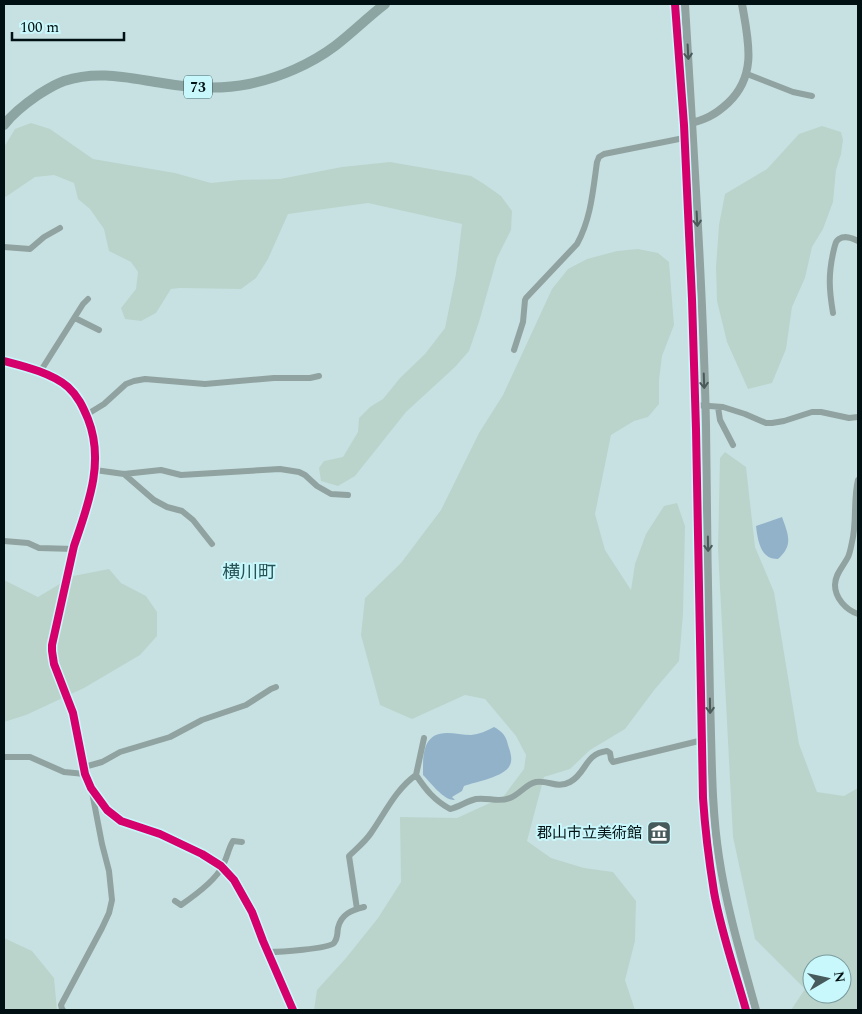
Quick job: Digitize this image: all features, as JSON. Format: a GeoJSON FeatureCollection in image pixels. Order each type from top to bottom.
{"type":"FeatureCollection","features":[{"type":"Feature","properties":{"kind":"main road","name":"73"},"geometry":{"type":"LineString","coordinates":[[4,125],[20,108],[46,90],[62,81],[78,77],[97,75],[117,76],[164,84],[200,87],[232,86],[268,79],[292,70],[335,46],[385,4]]}},
{"type":"Feature","properties":{"kind":"street"},"geometry":{"type":"LineString","coordinates":[[676,4],[688,124],[701,294],[714,808],[718,854],[725,895],[756,1010]]}},
{"type":"Feature","properties":{"kind":"street"},"geometry":{"type":"LineString","coordinates":[[685,4],[688,124],[684,138],[695,405],[703,798],[714,894],[746,1010]]}},
{"type":"Feature","properties":{"kind":"street"},"geometry":{"type":"LineString","coordinates":[[688,124],[710,117],[722,109],[733,98],[744,82],[747,74],[749,50],[742,4]]}},
{"type":"Feature","properties":{"kind":"street"},"geometry":{"type":"LineString","coordinates":[[747,74],[793,92],[812,96]]}},
{"type":"Feature","properties":{"kind":"street"},"geometry":{"type":"LineString","coordinates":[[514,350],[523,322],[526,298],[577,244],[583,233],[599,157],[604,154],[684,138]]}},
{"type":"Feature","properties":{"kind":"street"},"geometry":{"type":"LineString","coordinates":[[4,247],[30,249],[44,237],[60,228]]}},
{"type":"Feature","properties":{"kind":"street"},"geometry":{"type":"LineString","coordinates":[[833,313],[830,293],[830,266],[836,242],[839,238],[845,237],[858,241]]}},
{"type":"Feature","properties":{"kind":"street"},"geometry":{"type":"LineString","coordinates":[[40,372],[88,299]]}},
{"type":"Feature","properties":{"kind":"street"},"geometry":{"type":"LineString","coordinates":[[75,318],[99,330]]}},
{"type":"Feature","properties":{"kind":"street"},"geometry":{"type":"LineString","coordinates":[[4,361],[40,372],[68,387],[80,400],[95,444],[96,455],[90,499],[74,549],[52,651],[54,664],[73,713],[109,871],[112,900],[109,913],[102,928],[61,1005],[63,1010]]}},
{"type":"Feature","properties":{"kind":"street"},"geometry":{"type":"LineString","coordinates":[[86,414],[104,404],[126,384],[145,379],[205,384],[319,376]]}},
{"type":"Feature","properties":{"kind":"street"},"geometry":{"type":"LineString","coordinates":[[695,405],[723,407],[766,423],[788,420],[812,412],[849,418],[858,417]]}},
{"type":"Feature","properties":{"kind":"street"},"geometry":{"type":"LineString","coordinates":[[718,407],[720,420],[733,445]]}},
{"type":"Feature","properties":{"kind":"street"},"geometry":{"type":"LineString","coordinates":[[94,470],[124,474],[161,470],[181,475],[280,468],[305,475],[317,486],[332,494],[348,495]]}},
{"type":"Feature","properties":{"kind":"street"},"geometry":{"type":"LineString","coordinates":[[124,474],[154,500],[167,507],[182,511],[212,544]]}},
{"type":"Feature","properties":{"kind":"street"},"geometry":{"type":"LineString","coordinates":[[858,480],[855,496],[857,508],[852,541],[848,558],[839,571],[835,585],[839,600],[858,614]]}},
{"type":"Feature","properties":{"kind":"street"},"geometry":{"type":"LineString","coordinates":[[4,541],[28,543],[39,548],[74,549]]}},
{"type":"Feature","properties":{"kind":"street"},"geometry":{"type":"LineString","coordinates":[[4,757],[30,757],[64,772],[85,770],[120,752],[170,737],[202,720],[246,705],[271,688],[276,687]]}},
{"type":"Feature","properties":{"kind":"street"},"geometry":{"type":"LineString","coordinates":[[268,952],[321,948],[331,945],[338,936],[338,927],[342,918],[351,910],[360,908],[349,856],[370,835],[401,789],[416,775],[424,738]]}},
{"type":"Feature","properties":{"kind":"street"},"geometry":{"type":"LineString","coordinates":[[416,775],[425,789],[450,809],[476,799],[500,800],[510,798],[533,783],[540,782],[557,785],[572,781],[592,756],[600,752],[607,751],[613,762],[711,738]]}},
{"type":"Feature","properties":{"kind":"street"},"geometry":{"type":"LineString","coordinates":[[91,788],[106,810],[121,821],[160,834],[202,854],[222,867],[234,880],[252,912],[293,1010]]}},
{"type":"Feature","properties":{"kind":"street"},"geometry":{"type":"LineString","coordinates":[[175,901],[181,905],[216,876],[233,841],[242,842]]}},
{"type":"Feature","properties":{"kind":"green space"},"geometry":{"type":"Polygon","coordinates":[[[31,123],[50,129],[93,159],[175,173],[211,183],[280,179],[342,167],[390,162],[471,176],[501,196],[512,211],[511,230],[497,258],[469,351],[455,367],[406,412],[355,476],[338,486],[321,481],[319,468],[324,461],[343,457],[358,432],[359,418],[370,407],[383,399],[400,378],[425,354],[445,328],[456,274],[462,224],[368,203],[288,214],[268,259],[256,278],[241,289],[171,289],[156,313],[141,321],[125,319],[121,308],[136,289],[138,272],[131,262],[109,251],[104,229],[90,209],[78,199],[74,183],[54,175],[35,177],[4,198],[4,147],[15,129],[31,123]]]}},
{"type":"Feature","properties":{"kind":"green space"},"geometry":{"type":"Polygon","coordinates":[[[822,126],[841,132],[843,140],[836,170],[833,202],[823,229],[812,247],[805,278],[792,307],[786,349],[772,383],[748,389],[727,342],[717,301],[716,267],[719,225],[725,194],[767,169],[799,134],[822,126]]]}},
{"type":"Feature","properties":{"kind":"green space"},"geometry":{"type":"Polygon","coordinates":[[[638,249],[658,253],[669,262],[674,325],[662,356],[659,404],[648,417],[634,421],[611,435],[595,514],[605,550],[631,590],[635,564],[646,534],[664,506],[677,503],[685,526],[683,614],[679,661],[625,729],[590,750],[570,769],[544,777],[527,841],[551,858],[584,868],[613,872],[636,901],[635,941],[625,980],[635,1010],[314,1010],[317,990],[378,918],[401,882],[400,817],[457,818],[503,797],[524,769],[526,755],[516,736],[485,699],[465,695],[412,719],[380,705],[361,635],[365,598],[401,563],[441,510],[479,433],[503,395],[552,289],[568,269],[587,259],[617,251],[638,249]]]}},
{"type":"Feature","properties":{"kind":"green space"},"geometry":{"type":"Polygon","coordinates":[[[725,452],[746,467],[755,547],[774,592],[799,744],[817,792],[844,796],[858,788],[858,1010],[791,1010],[802,994],[802,1004],[852,1004],[852,954],[802,954],[802,986],[755,939],[733,837],[718,549],[720,458],[725,452]]]}},
{"type":"Feature","properties":{"kind":"green space"},"geometry":{"type":"Polygon","coordinates":[[[109,569],[121,583],[146,596],[157,612],[157,636],[140,655],[84,688],[26,715],[4,722],[4,580],[38,597],[73,576],[109,569]]]}},
{"type":"Feature","properties":{"kind":"green space"},"geometry":{"type":"Polygon","coordinates":[[[4,938],[32,951],[54,978],[57,1010],[4,1010],[4,938]]]}},
{"type":"Feature","properties":{"kind":"water"},"geometry":{"type":"Polygon","coordinates":[[[782,517],[788,534],[788,544],[778,559],[773,559],[767,556],[762,549],[756,526],[782,517]]]}},
{"type":"Feature","properties":{"kind":"water"},"geometry":{"type":"Polygon","coordinates":[[[494,727],[505,737],[511,755],[510,765],[502,773],[464,786],[462,791],[452,797],[455,800],[442,795],[423,775],[424,753],[428,741],[433,737],[447,733],[474,735],[494,727]]]}},
{"type":"Feature","properties":{"kind":"cycle path"},"geometry":{"type":"LineString","coordinates":[[675,4],[684,125],[692,299],[703,798],[709,857],[717,907],[746,1010]]}},
{"type":"Feature","properties":{"kind":"cycle path"},"geometry":{"type":"LineString","coordinates":[[4,361],[46,374],[68,387],[82,406],[93,435],[95,451],[93,483],[74,546],[52,645],[54,664],[73,713],[85,774],[91,788],[107,810],[121,821],[160,834],[202,854],[221,866],[234,880],[252,912],[293,1010]]}},
{"type":"Feature","properties":{"kind":"place","name":"郡山市立美術館"},"geometry":{"type":"Point","coordinates":[659,833]}},
{"type":"Feature","properties":{"kind":"district","name":"横川町"},"geometry":{"type":"Point","coordinates":[249,572]}}]}
